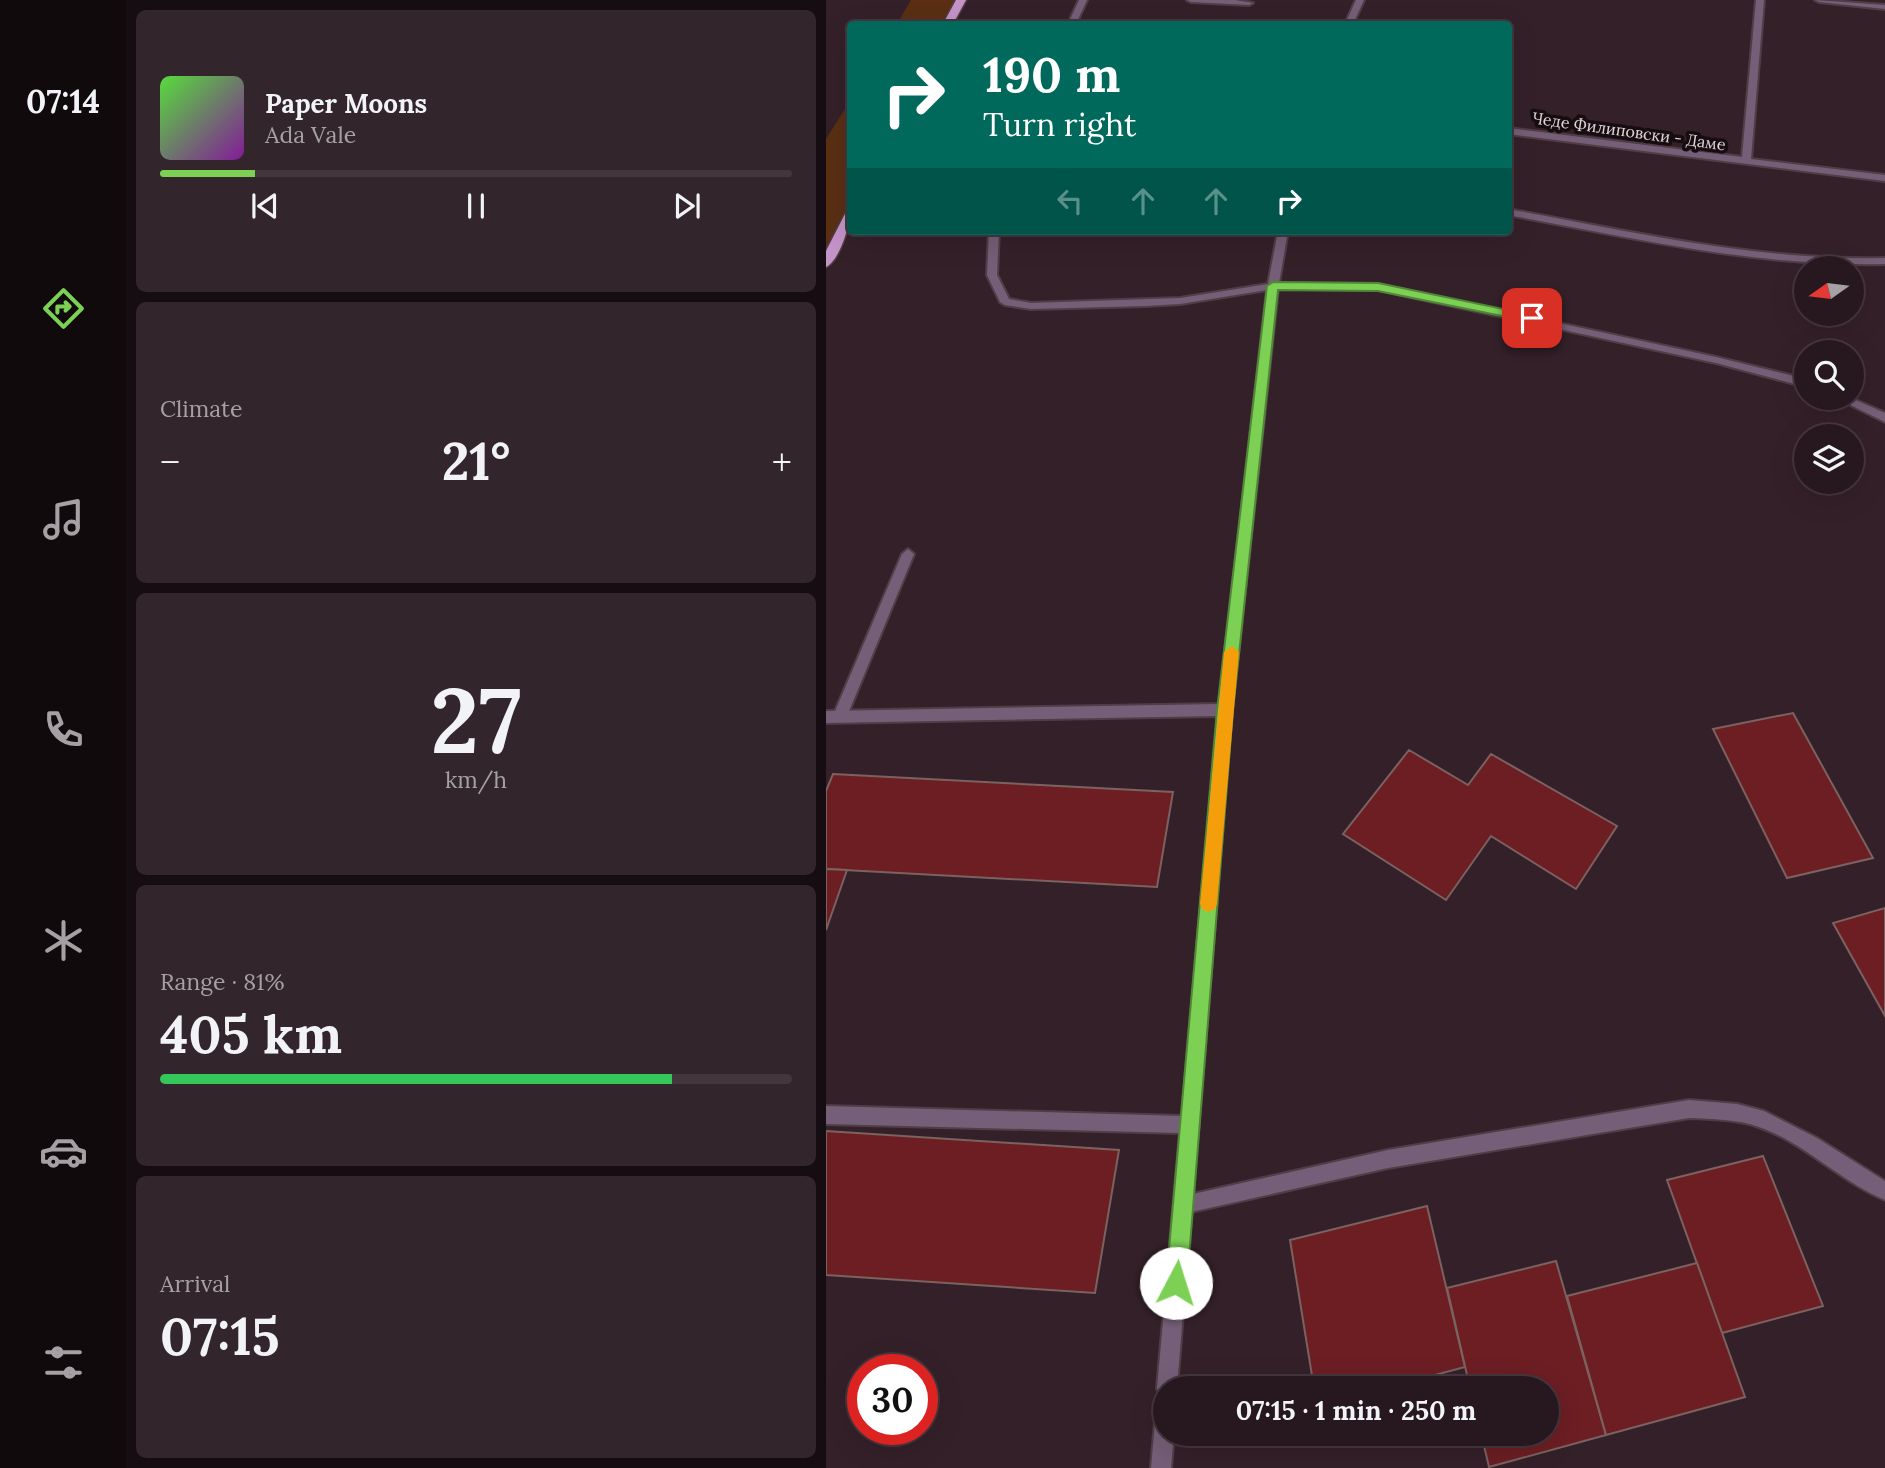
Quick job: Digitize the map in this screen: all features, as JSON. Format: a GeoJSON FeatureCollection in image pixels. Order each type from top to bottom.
{"type":"FeatureCollection","features":[{"type":"Feature","properties":{"kind":"main road"},"geometry":{"type":"LineString","coordinates":[[950,21],[961,0]]}},
{"type":"Feature","properties":{"kind":"main road"},"geometry":{"type":"LineString","coordinates":[[826,263],[847,221]]}},
{"type":"Feature","properties":{"kind":"street"},"geometry":{"type":"LineString","coordinates":[[1073,21],[1083,0]]}},
{"type":"Feature","properties":{"kind":"street"},"geometry":{"type":"LineString","coordinates":[[1191,0],[1249,3]]}},
{"type":"Feature","properties":{"kind":"street"},"geometry":{"type":"LineString","coordinates":[[1350,21],[1360,0]]}},
{"type":"Feature","properties":{"kind":"street","name":"Чеде Филиповски - Даме"},"geometry":{"type":"LineString","coordinates":[[1746,162],[1760,0]]}},
{"type":"Feature","properties":{"kind":"street"},"geometry":{"type":"LineString","coordinates":[[1819,0],[1885,7]]}},
{"type":"Feature","properties":{"kind":"street","name":"Чеде Филиповски - Даме"},"geometry":{"type":"LineString","coordinates":[[1512,132],[1885,178]]}},
{"type":"Feature","properties":{"kind":"street"},"geometry":{"type":"LineString","coordinates":[[1512,213],[1734,253],[1838,264],[1885,261]]}},
{"type":"Feature","properties":{"kind":"street"},"geometry":{"type":"LineString","coordinates":[[994,235],[992,275],[1005,302],[1031,306],[1168,302],[1273,286],[1378,287],[1690,354],[1794,380]]}},
{"type":"Feature","properties":{"kind":"street"},"geometry":{"type":"LineString","coordinates":[[1168,1376],[1225,710],[1273,286],[1282,235]]}},
{"type":"Feature","properties":{"kind":"street"},"geometry":{"type":"LineString","coordinates":[[1864,408],[1885,418]]}},
{"type":"Feature","properties":{"kind":"street"},"geometry":{"type":"LineString","coordinates":[[908,554],[833,717],[1225,710]]}},
{"type":"Feature","properties":{"kind":"street"},"geometry":{"type":"LineString","coordinates":[[1183,1205],[1388,1159],[1689,1109],[1736,1113],[1763,1119],[1885,1191]]}},
{"type":"Feature","properties":{"kind":"street"},"geometry":{"type":"LineString","coordinates":[[826,1115],[1189,1125]]}},
{"type":"Feature","properties":{"kind":"street"},"geometry":{"type":"LineString","coordinates":[[1161,1468],[1163,1446]]}},
{"type":"Feature","properties":{"kind":"shaded area"},"geometry":{"type":"Polygon","coordinates":[[[911,0],[961,0],[950,21],[899,21],[911,0]]]}},
{"type":"Feature","properties":{"kind":"shaded area"},"geometry":{"type":"Polygon","coordinates":[[[847,106],[847,221],[826,263],[826,139],[847,106]]]}},
{"type":"Feature","properties":{"kind":"building"},"geometry":{"type":"Polygon","coordinates":[[[1793,713],[1873,858],[1787,878],[1713,729],[1793,713]]]}},
{"type":"Feature","properties":{"kind":"building"},"geometry":{"type":"Polygon","coordinates":[[[1409,750],[1468,785],[1491,754],[1617,826],[1576,889],[1491,836],[1446,900],[1343,834],[1409,750]]]}},
{"type":"Feature","properties":{"kind":"building"},"geometry":{"type":"Polygon","coordinates":[[[833,774],[1173,792],[1157,887],[826,869],[826,791],[833,774]]]}},
{"type":"Feature","properties":{"kind":"building"},"geometry":{"type":"Polygon","coordinates":[[[826,869],[847,870],[826,930],[826,869]]]}},
{"type":"Feature","properties":{"kind":"building"},"geometry":{"type":"Polygon","coordinates":[[[1885,908],[1885,1016],[1833,923],[1885,908]]]}},
{"type":"Feature","properties":{"kind":"building"},"geometry":{"type":"Polygon","coordinates":[[[826,1131],[1119,1150],[1095,1293],[826,1275],[826,1131]]]}},
{"type":"Feature","properties":{"kind":"building"},"geometry":{"type":"Polygon","coordinates":[[[1763,1156],[1823,1306],[1722,1333],[1667,1180],[1763,1156]]]}},
{"type":"Feature","properties":{"kind":"building"},"geometry":{"type":"Polygon","coordinates":[[[1427,1206],[1465,1367],[1431,1376],[1312,1376],[1290,1240],[1427,1206]]]}},
{"type":"Feature","properties":{"kind":"building"},"geometry":{"type":"Polygon","coordinates":[[[1556,1261],[1606,1435],[1489,1467],[1484,1446],[1559,1446],[1559,1376],[1467,1376],[1447,1288],[1556,1261]]]}},
{"type":"Feature","properties":{"kind":"building"},"geometry":{"type":"Polygon","coordinates":[[[1697,1263],[1745,1397],[1606,1435],[1567,1296],[1697,1263]]]}},
{"type":"Feature","properties":{"kind":"slow traffic"},"geometry":{"type":"LineString","coordinates":[[1208,904],[1232,652]]}},
{"type":"Feature","properties":{"kind":"route"},"geometry":{"type":"LineString","coordinates":[[1176,1283],[1225,710],[1273,286],[1378,287],[1532,318]]}}]}
